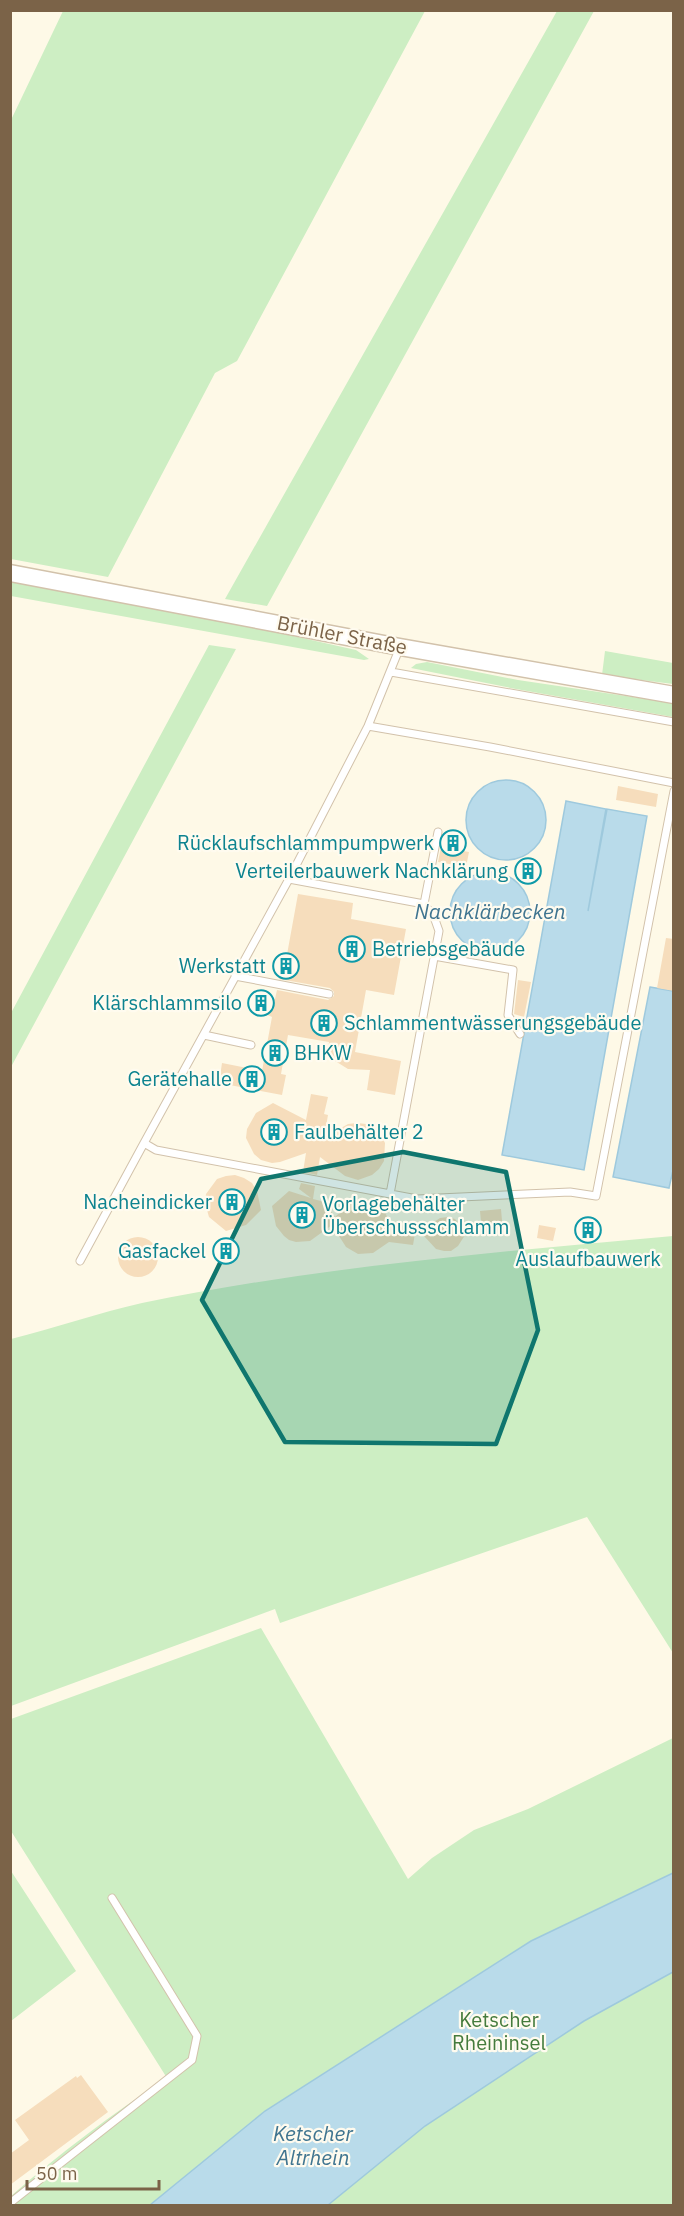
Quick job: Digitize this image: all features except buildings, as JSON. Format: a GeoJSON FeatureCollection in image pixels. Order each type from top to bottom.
{"type":"FeatureCollection","features":[{"type":"Feature","properties":{"kind":"street","name":"Brühler Straße"},"geometry":{"type":"LineString","coordinates":[[10,573],[400,647],[674,695]]}},
{"type":"Feature","properties":{"kind":"lane"},"geometry":{"type":"LineString","coordinates":[[80,1262],[289,879],[368,726],[400,647]]}},
{"type":"Feature","properties":{"kind":"lane"},"geometry":{"type":"LineString","coordinates":[[391,672],[674,722]]}},
{"type":"Feature","properties":{"kind":"lane"},"geometry":{"type":"LineString","coordinates":[[368,726],[674,783]]}},
{"type":"Feature","properties":{"kind":"lane"},"geometry":{"type":"LineString","coordinates":[[144,1143],[156,1150],[417,1199],[570,1192],[596,1196],[674,791]]}},
{"type":"Feature","properties":{"kind":"lane"},"geometry":{"type":"LineString","coordinates":[[424,904],[438,832]]}},
{"type":"Feature","properties":{"kind":"lane"},"geometry":{"type":"LineString","coordinates":[[289,879],[424,904],[434,917],[439,931],[390,1194]]}},
{"type":"Feature","properties":{"kind":"lane"},"geometry":{"type":"LineString","coordinates":[[434,956],[513,970],[508,1016],[520,1035]]}},
{"type":"Feature","properties":{"kind":"lane"},"geometry":{"type":"LineString","coordinates":[[235,976],[329,994]]}},
{"type":"Feature","properties":{"kind":"lane"},"geometry":{"type":"LineString","coordinates":[[204,1035],[251,1045]]}},
{"type":"Feature","properties":{"kind":"lane"},"geometry":{"type":"LineString","coordinates":[[10,2203],[192,2060],[197,2036],[112,1898]]}},
{"type":"Feature","properties":{"kind":"highlighted area"},"geometry":{"type":"Polygon","coordinates":[[[403,1152],[506,1172],[538,1330],[496,1444],[285,1442],[202,1300],[261,1179],[403,1152]]]}},
{"type":"Feature","properties":{"kind":"green space"},"geometry":{"type":"Polygon","coordinates":[[[63,11],[425,11],[237,361],[215,373],[108,577],[11,559],[11,120],[63,11]]]}},
{"type":"Feature","properties":{"kind":"green space"},"geometry":{"type":"Polygon","coordinates":[[[557,11],[594,11],[267,606],[225,599],[557,11]]]}},
{"type":"Feature","properties":{"kind":"green space"},"geometry":{"type":"Polygon","coordinates":[[[10,582],[221,620],[356,650],[369,659],[364,660],[11,596],[10,582]]]}},
{"type":"Feature","properties":{"kind":"green space"},"geometry":{"type":"Polygon","coordinates":[[[209,645],[236,649],[11,1067],[11,1013],[209,645]]]}},
{"type":"Feature","properties":{"kind":"green space"},"geometry":{"type":"Polygon","coordinates":[[[605,651],[673,663],[673,684],[602,675],[605,651]]]}},
{"type":"Feature","properties":{"kind":"green space"},"geometry":{"type":"Polygon","coordinates":[[[427,662],[518,680],[673,703],[673,717],[411,668],[416,664],[427,662]]]}},
{"type":"Feature","properties":{"kind":"green space"},"geometry":{"type":"Polygon","coordinates":[[[673,1236],[673,1653],[587,1517],[280,1623],[275,1609],[11,1706],[11,1339],[109,1311],[208,1290],[406,1262],[673,1236]]]}},
{"type":"Feature","properties":{"kind":"green space","name":"Ketscher Rheininsel"},"geometry":{"type":"Polygon","coordinates":[[[261,1628],[408,1879],[432,1858],[474,1830],[528,1809],[673,1738],[673,2205],[11,2205],[11,2196],[48,2164],[167,2078],[11,1831],[11,1719],[261,1628]]]}},
{"type":"Feature","properties":{"kind":"green space"},"geometry":{"type":"Polygon","coordinates":[[[11,1871],[76,1971],[10,2021],[11,1871]]]}},
{"type":"Feature","properties":{"kind":"water","name":"Nachklärbecken"},"geometry":{"type":"Polygon","coordinates":[[[506,780],[521,783],[534,792],[543,805],[546,820],[543,835],[534,848],[521,857],[506,860],[491,857],[478,848],[469,835],[466,820],[469,805],[478,792],[491,783],[506,780]]]}},
{"type":"Feature","properties":{"kind":"water"},"geometry":{"type":"Polygon","coordinates":[[[566,801],[606,809],[588,911],[607,809],[647,816],[584,1170],[502,1155],[566,801]]]}},
{"type":"Feature","properties":{"kind":"water","name":"Nachklärbecken"},"geometry":{"type":"Polygon","coordinates":[[[490,872],[505,875],[518,884],[527,897],[530,912],[527,927],[518,940],[505,949],[490,952],[475,949],[462,940],[453,927],[450,912],[453,897],[462,884],[475,875],[490,872]]]}},
{"type":"Feature","properties":{"kind":"water"},"geometry":{"type":"Polygon","coordinates":[[[650,987],[673,991],[674,1166],[669,1188],[613,1177],[650,987]]]}},
{"type":"Feature","properties":{"kind":"water","name":"Ketscher Altrhein"},"geometry":{"type":"Polygon","coordinates":[[[673,1873],[673,1972],[584,2021],[425,2126],[328,2205],[150,2205],[265,2111],[531,1941],[673,1873]]]}},
{"type":"Feature","properties":{"kind":"place","name":"Rücklaufschlammpumpwerk"},"geometry":{"type":"Point","coordinates":[453,843]}},
{"type":"Feature","properties":{"kind":"place","name":"Verteilerbauwerk Nachklärung"},"geometry":{"type":"Point","coordinates":[528,871]}},
{"type":"Feature","properties":{"kind":"place","name":"Betriebsgebäude"},"geometry":{"type":"Point","coordinates":[352,949]}},
{"type":"Feature","properties":{"kind":"place","name":"Werkstatt"},"geometry":{"type":"Point","coordinates":[286,966]}},
{"type":"Feature","properties":{"kind":"place","name":"Klärschlammsilo"},"geometry":{"type":"Point","coordinates":[261,1003]}},
{"type":"Feature","properties":{"kind":"place","name":"Schlammentwässerungsgebäude"},"geometry":{"type":"Point","coordinates":[324,1023]}},
{"type":"Feature","properties":{"kind":"place","name":"BHKW"},"geometry":{"type":"Point","coordinates":[275,1053]}},
{"type":"Feature","properties":{"kind":"place","name":"Gerätehalle"},"geometry":{"type":"Point","coordinates":[252,1079]}},
{"type":"Feature","properties":{"kind":"place","name":"Faulbehälter 2"},"geometry":{"type":"Point","coordinates":[274,1132]}},
{"type":"Feature","properties":{"kind":"place","name":"Nacheindicker"},"geometry":{"type":"Point","coordinates":[232,1202]}},
{"type":"Feature","properties":{"kind":"place","name":"Vorlagebehälter Überschussschlamm"},"geometry":{"type":"Point","coordinates":[302,1215]}},
{"type":"Feature","properties":{"kind":"place","name":"Auslaufbauwerk"},"geometry":{"type":"Point","coordinates":[588,1230]}},
{"type":"Feature","properties":{"kind":"place","name":"Gasfackel"},"geometry":{"type":"Point","coordinates":[226,1251]}}]}
